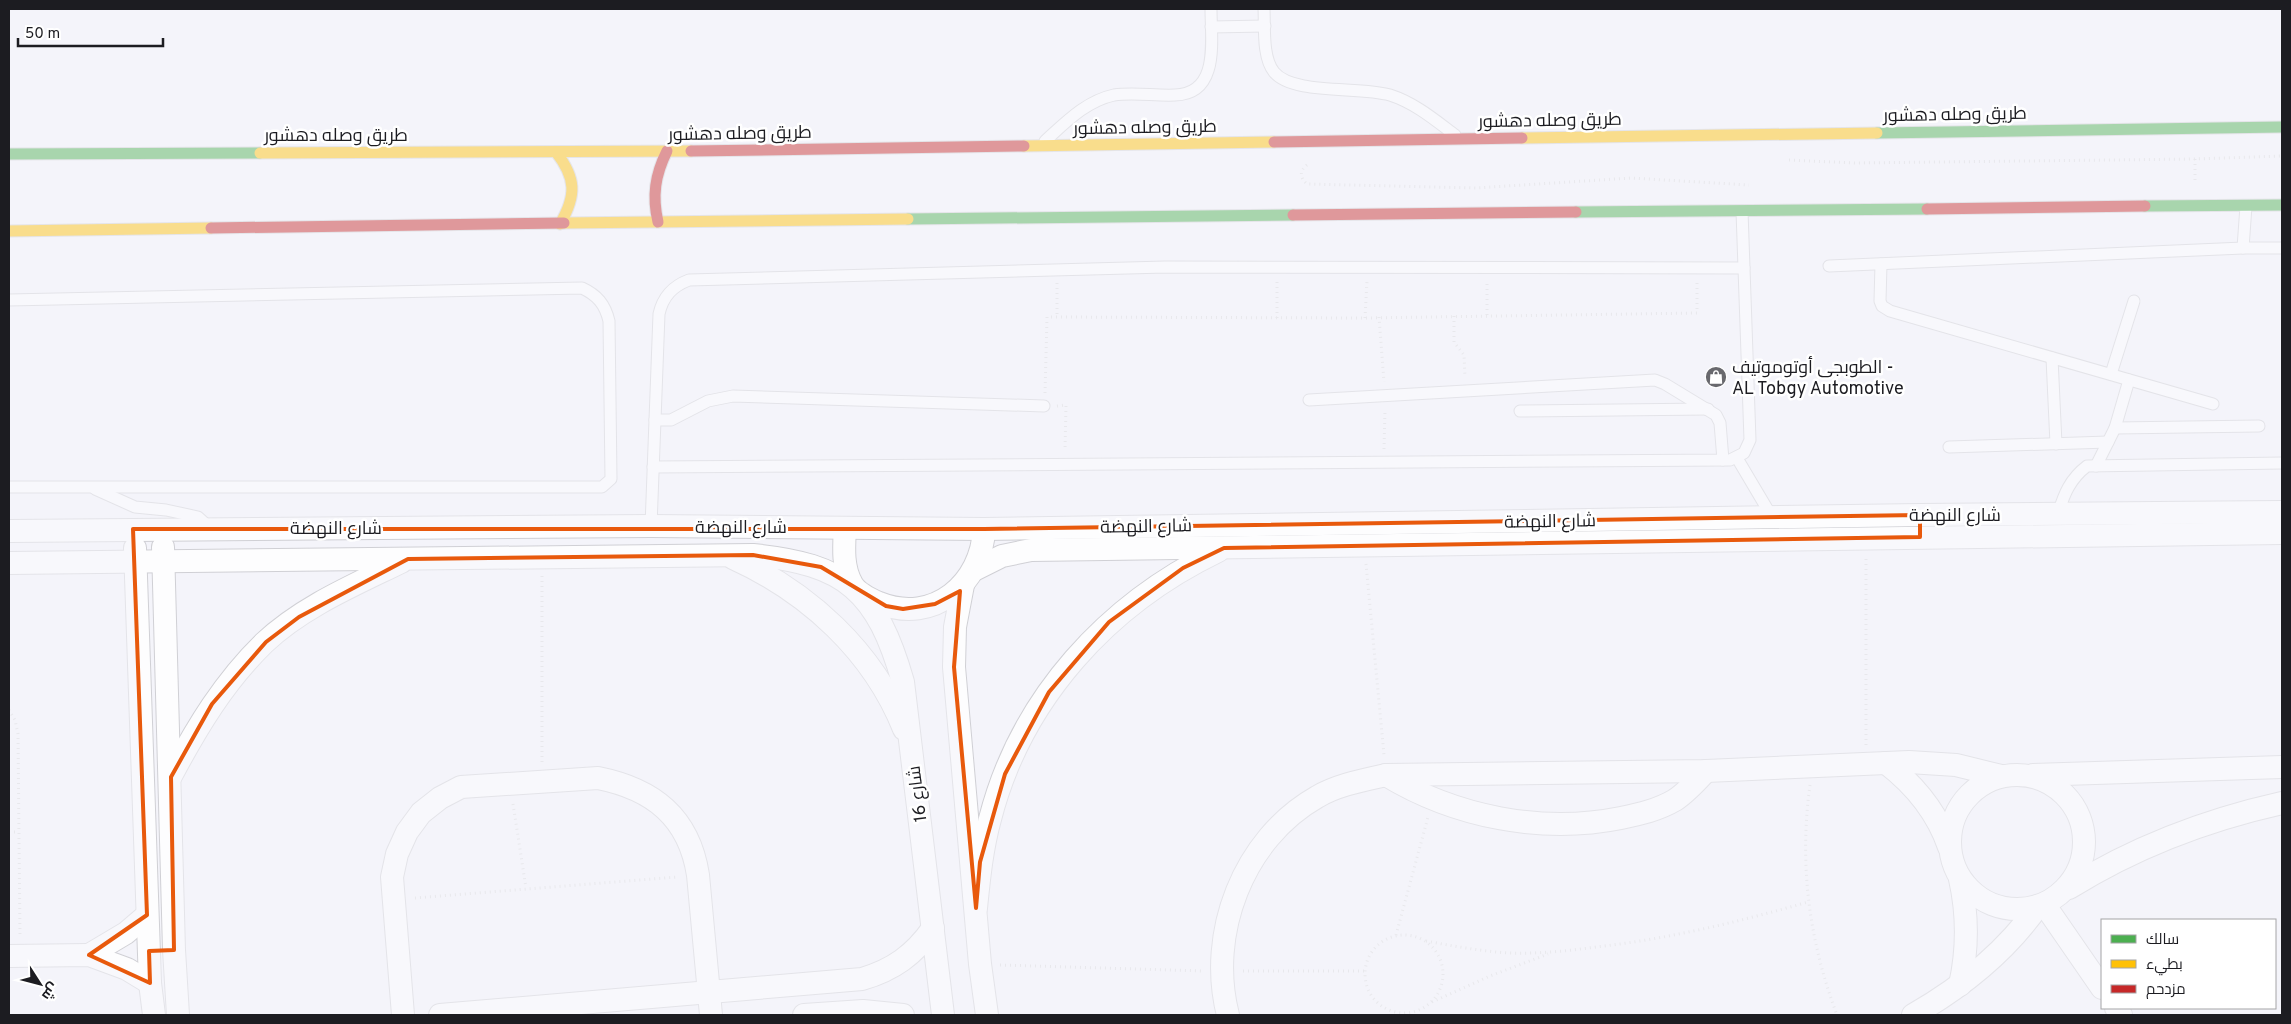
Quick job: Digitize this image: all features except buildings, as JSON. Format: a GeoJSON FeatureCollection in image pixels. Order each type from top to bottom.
{"type":"FeatureCollection","features":[{"type":"Feature","properties":{"kind":"main road","name":"طريق وصله دهشور"},"geometry":{"type":"LineString","coordinates":[[9,154],[667,152],[2282,127]]}},
{"type":"Feature","properties":{"kind":"main road"},"geometry":{"type":"LineString","coordinates":[[556,152],[566,164],[572,179],[573,195],[568,211],[560,224]]}},
{"type":"Feature","properties":{"kind":"main road"},"geometry":{"type":"LineString","coordinates":[[658,222],[654,208],[655,178],[667,152]]}},
{"type":"Feature","properties":{"kind":"main road"},"geometry":{"type":"LineString","coordinates":[[9,231],[658,222],[2282,205]]}},
{"type":"Feature","properties":{"kind":"street","name":"شارع النهضة"},"geometry":{"type":"LineString","coordinates":[[9,531],[651,526],[984,528],[2282,512]]}},
{"type":"Feature","properties":{"kind":"street"},"geometry":{"type":"LineString","coordinates":[[1920,515],[1920,537]]}},
{"type":"Feature","properties":{"kind":"street"},"geometry":{"type":"LineString","coordinates":[[976,908],[980,862],[990,817],[1005,774],[1025,732],[1049,692],[1077,656],[1109,622],[1137,599],[1183,568],[1224,548],[1224,525]]}},
{"type":"Feature","properties":{"kind":"street"},"geometry":{"type":"LineString","coordinates":[[845,528],[845,564],[852,585]]}},
{"type":"Feature","properties":{"kind":"street"},"geometry":{"type":"LineString","coordinates":[[984,528],[983,543],[968,578],[955,627],[954,667],[980,964],[987,1015]]}},
{"type":"Feature","properties":{"kind":"street"},"geometry":{"type":"LineString","coordinates":[[133,529],[136,562],[147,915],[150,983],[154,1015]]}},
{"type":"Feature","properties":{"kind":"street"},"geometry":{"type":"LineString","coordinates":[[161,529],[164,561],[174,950],[178,1015]]}},
{"type":"Feature","properties":{"kind":"street","name":"شارع النهضة"},"geometry":{"type":"LineString","coordinates":[[9,563],[761,556],[804,563],[821,568],[852,585],[871,600],[902,609],[919,608],[935,604],[950,596],[968,578],[1002,556],[1031,550],[1920,537],[2282,534]]}},
{"type":"Feature","properties":{"kind":"street"},"geometry":{"type":"LineString","coordinates":[[727,556],[752,567],[791,590],[840,632],[879,682],[901,722],[911,747]]}},
{"type":"Feature","properties":{"kind":"street"},"geometry":{"type":"LineString","coordinates":[[171,777],[212,704],[237,672],[266,642],[299,617],[334,596],[408,559]]}},
{"type":"Feature","properties":{"kind":"street","name":"شارع 16"},"geometry":{"type":"LineString","coordinates":[[852,585],[870,606],[890,642],[907,703],[943,1015]]}},
{"type":"Feature","properties":{"kind":"street"},"geometry":{"type":"LineString","coordinates":[[1228,1015],[1221,971],[1226,928],[1235,894],[1260,849],[1296,811],[1318,796],[1348,785],[1386,775],[1706,771],[1933,763],[1979,770],[2001,776],[2282,767]]}},
{"type":"Feature","properties":{"kind":"street"},"geometry":{"type":"LineString","coordinates":[[1876,764],[1921,795],[1938,822],[1950,851],[1960,879],[1965,909],[1966,932],[1960,985]]}},
{"type":"Feature","properties":{"kind":"street"},"geometry":{"type":"LineString","coordinates":[[1386,775],[1432,800],[1479,814],[1504,819],[1556,824],[1610,820],[1657,809],[1676,799],[1706,771]]}},
{"type":"Feature","properties":{"kind":"street"},"geometry":{"type":"LineString","coordinates":[[1912,1015],[1960,985],[2003,950],[2048,901],[2070,883],[2082,860],[2084,841],[2082,822],[2077,810],[2061,791],[2051,783],[2027,775]]}},
{"type":"Feature","properties":{"kind":"street"},"geometry":{"type":"LineString","coordinates":[[1950,851],[1951,826],[1961,804],[1979,786],[2001,776]]}},
{"type":"Feature","properties":{"kind":"street"},"geometry":{"type":"LineString","coordinates":[[403,1015],[392,900],[392,877],[397,854],[407,832],[422,813],[440,798],[461,787],[598,778],[620,782],[641,790],[660,803],[688,838],[696,860],[698,875],[711,1015]]}},
{"type":"Feature","properties":{"kind":"street"},"geometry":{"type":"LineString","coordinates":[[1960,879],[1981,900],[1995,906],[2009,909],[2048,901],[2116,861],[2155,842],[2221,819],[2282,803]]}},
{"type":"Feature","properties":{"kind":"street"},"geometry":{"type":"LineString","coordinates":[[2048,901],[2101,986]]}},
{"type":"Feature","properties":{"kind":"street"},"geometry":{"type":"LineString","coordinates":[[89,955],[126,933],[147,915]]}},
{"type":"Feature","properties":{"kind":"street"},"geometry":{"type":"LineString","coordinates":[[440,1015],[844,981],[870,977],[895,966],[910,956],[933,928]]}},
{"type":"Feature","properties":{"kind":"street"},"geometry":{"type":"LineString","coordinates":[[149,951],[174,950]]}},
{"type":"Feature","properties":{"kind":"street"},"geometry":{"type":"LineString","coordinates":[[14,956],[89,955],[127,969],[150,983]]}},
{"type":"Feature","properties":{"kind":"street"},"geometry":{"type":"LineString","coordinates":[[804,1015],[863,1011],[902,1015]]}},
{"type":"Feature","properties":{"kind":"lane"},"geometry":{"type":"LineString","coordinates":[[1040,146],[1084,108],[1098,100],[1131,94],[1175,95],[1194,90],[1201,85],[1210,68],[1211,9]]}},
{"type":"Feature","properties":{"kind":"lane"},"geometry":{"type":"LineString","coordinates":[[1264,9],[1267,59],[1273,71],[1282,81],[1295,86],[1373,91],[1392,96],[1426,113],[1460,139]]}},
{"type":"Feature","properties":{"kind":"lane"},"geometry":{"type":"LineString","coordinates":[[1211,27],[1265,26]]}},
{"type":"Feature","properties":{"kind":"lane"},"geometry":{"type":"LineString","coordinates":[[2243,248],[2246,206]]}},
{"type":"Feature","properties":{"kind":"lane"},"geometry":{"type":"LineString","coordinates":[[653,467],[1723,460],[1737,458],[1744,452],[1750,440],[1742,211]]}},
{"type":"Feature","properties":{"kind":"lane"},"geometry":{"type":"LineString","coordinates":[[1829,266],[2243,248],[2282,248]]}},
{"type":"Feature","properties":{"kind":"lane"},"geometry":{"type":"LineString","coordinates":[[1881,264],[1880,301],[1882,306],[1890,311],[2213,404]]}},
{"type":"Feature","properties":{"kind":"lane"},"geometry":{"type":"LineString","coordinates":[[651,526],[659,314],[666,296],[680,283],[689,280],[1056,270],[1744,268]]}},
{"type":"Feature","properties":{"kind":"lane"},"geometry":{"type":"LineString","coordinates":[[9,300],[570,286],[582,288],[592,292],[600,300],[606,310],[609,321],[611,479],[602,487],[9,487]]}},
{"type":"Feature","properties":{"kind":"lane"},"geometry":{"type":"LineString","coordinates":[[2111,374],[2134,301]]}},
{"type":"Feature","properties":{"kind":"lane"},"geometry":{"type":"LineString","coordinates":[[2052,358],[2056,444]]}},
{"type":"Feature","properties":{"kind":"lane"},"geometry":{"type":"LineString","coordinates":[[1309,400],[1655,380],[1709,409],[1716,415],[1720,423],[1723,460]]}},
{"type":"Feature","properties":{"kind":"lane"},"geometry":{"type":"LineString","coordinates":[[2096,466],[2115,428],[2129,380]]}},
{"type":"Feature","properties":{"kind":"lane"},"geometry":{"type":"LineString","coordinates":[[655,420],[671,420],[708,402],[733,396],[1044,406]]}},
{"type":"Feature","properties":{"kind":"lane"},"geometry":{"type":"LineString","coordinates":[[1520,411],[1709,409]]}},
{"type":"Feature","properties":{"kind":"lane"},"geometry":{"type":"LineString","coordinates":[[2115,428],[2260,426]]}},
{"type":"Feature","properties":{"kind":"lane"},"geometry":{"type":"LineString","coordinates":[[1949,447],[2108,442]]}},
{"type":"Feature","properties":{"kind":"lane"},"geometry":{"type":"LineString","coordinates":[[1737,458],[1772,517]]}},
{"type":"Feature","properties":{"kind":"lane"},"geometry":{"type":"LineString","coordinates":[[2058,514],[2066,490],[2073,478],[2087,466],[2282,463]]}},
{"type":"Feature","properties":{"kind":"lane"},"geometry":{"type":"LineString","coordinates":[[91,487],[135,507],[166,510],[198,517],[212,529]]}},
{"type":"Feature","properties":{"kind":"path"},"geometry":{"type":"LineString","coordinates":[[2195,159],[2195,185]]}},
{"type":"Feature","properties":{"kind":"path"},"geometry":{"type":"LineString","coordinates":[[1306,165],[1302,169],[1301,175],[1302,180],[1307,184],[1476,188],[1631,178],[1750,185]]}},
{"type":"Feature","properties":{"kind":"path"},"geometry":{"type":"LineString","coordinates":[[2185,185],[2204,185]]}},
{"type":"Feature","properties":{"kind":"path"},"geometry":{"type":"LineString","coordinates":[[1277,318],[1278,268]]}},
{"type":"Feature","properties":{"kind":"path"},"geometry":{"type":"LineString","coordinates":[[1365,318],[1367,268]]}},
{"type":"Feature","properties":{"kind":"path"},"geometry":{"type":"LineString","coordinates":[[1487,315],[1488,268]]}},
{"type":"Feature","properties":{"kind":"path"},"geometry":{"type":"LineString","coordinates":[[1065,464],[1066,405],[1044,406],[1047,318],[1379,318],[1697,313],[1696,268]]}},
{"type":"Feature","properties":{"kind":"path"},"geometry":{"type":"LineString","coordinates":[[1056,270],[1057,317]]}},
{"type":"Feature","properties":{"kind":"path"},"geometry":{"type":"LineString","coordinates":[[1454,316],[1454,342],[1464,355],[1466,391]]}},
{"type":"Feature","properties":{"kind":"path"},"geometry":{"type":"LineString","coordinates":[[1379,318],[1385,396],[1384,462]]}},
{"type":"Feature","properties":{"kind":"path"},"geometry":{"type":"LineString","coordinates":[[1866,538],[1876,764]]}},
{"type":"Feature","properties":{"kind":"path"},"geometry":{"type":"LineString","coordinates":[[1364,546],[1386,775]]}},
{"type":"Feature","properties":{"kind":"path"},"geometry":{"type":"LineString","coordinates":[[542,558],[542,781]]}},
{"type":"Feature","properties":{"kind":"path"},"geometry":{"type":"LineString","coordinates":[[9,710],[15,720],[18,734],[18,832],[14,956]]}},
{"type":"Feature","properties":{"kind":"path"},"geometry":{"type":"LineString","coordinates":[[1813,767],[1805,834],[1808,902],[1819,962],[1837,1015]]}},
{"type":"Feature","properties":{"kind":"path"},"geometry":{"type":"LineString","coordinates":[[510,783],[526,888]]}},
{"type":"Feature","properties":{"kind":"path"},"geometry":{"type":"LineString","coordinates":[[1396,935],[1432,800]]}},
{"type":"Feature","properties":{"kind":"path"},"geometry":{"type":"LineString","coordinates":[[9,832],[18,832]]}},
{"type":"Feature","properties":{"kind":"path"},"geometry":{"type":"LineString","coordinates":[[392,900],[698,875]]}},
{"type":"Feature","properties":{"kind":"path"},"geometry":{"type":"LineString","coordinates":[[1552,952],[1490,976],[1416,1011],[1401,1014],[1377,1002],[1367,988],[1365,971],[1370,955],[1374,948],[1396,935],[1416,936],[1426,940],[1488,951],[1552,952],[1621,944],[1684,933],[1808,902]]}},
{"type":"Feature","properties":{"kind":"path"},"geometry":{"type":"LineString","coordinates":[[1426,940],[1433,947],[1443,966],[1441,987],[1429,1004]]}},
{"type":"Feature","properties":{"kind":"path"},"geometry":{"type":"LineString","coordinates":[[980,964],[1221,971],[1365,971]]}},
{"type":"Feature","properties":{"kind":"highlighted area"},"geometry":{"type":"Polygon","coordinates":[[[1920,515],[1920,537],[1224,548],[1183,568],[1109,622],[1049,692],[1005,774],[980,862],[976,908],[954,667],[960,591],[935,604],[903,609],[886,606],[821,567],[753,555],[408,559],[299,617],[266,642],[212,704],[171,777],[174,950],[149,951],[150,983],[89,955],[147,915],[133,529],[984,529],[1920,515]]]}},
{"type":"Feature","properties":{"kind":"traffic: fast"},"geometry":{"type":"LineString","coordinates":[[1877,133],[2282,127]]}},
{"type":"Feature","properties":{"kind":"traffic: fast"},"geometry":{"type":"LineString","coordinates":[[9,154],[260,153]]}},
{"type":"Feature","properties":{"kind":"traffic: fast"},"geometry":{"type":"LineString","coordinates":[[2145,206],[2282,205]]}},
{"type":"Feature","properties":{"kind":"traffic: fast"},"geometry":{"type":"LineString","coordinates":[[1576,212],[1927,209]]}},
{"type":"Feature","properties":{"kind":"traffic: fast"},"geometry":{"type":"LineString","coordinates":[[908,219],[1293,215]]}},
{"type":"Feature","properties":{"kind":"traffic: slow"},"geometry":{"type":"LineString","coordinates":[[1522,138],[1877,133]]}},
{"type":"Feature","properties":{"kind":"traffic: slow"},"geometry":{"type":"LineString","coordinates":[[1024,146],[1274,142]]}},
{"type":"Feature","properties":{"kind":"traffic: slow"},"geometry":{"type":"LineString","coordinates":[[260,153],[691,151]]}},
{"type":"Feature","properties":{"kind":"traffic: slow"},"geometry":{"type":"LineString","coordinates":[[556,152],[563,161],[571,179],[572,187],[566,214],[560,224]]}},
{"type":"Feature","properties":{"kind":"traffic: slow"},"geometry":{"type":"LineString","coordinates":[[564,223],[908,219]]}},
{"type":"Feature","properties":{"kind":"traffic: slow"},"geometry":{"type":"LineString","coordinates":[[9,231],[211,228]]}},
{"type":"Feature","properties":{"kind":"traffic: jam"},"geometry":{"type":"LineString","coordinates":[[1274,142],[1522,138]]}},
{"type":"Feature","properties":{"kind":"traffic: jam"},"geometry":{"type":"LineString","coordinates":[[691,151],[1024,146]]}},
{"type":"Feature","properties":{"kind":"traffic: jam"},"geometry":{"type":"LineString","coordinates":[[658,222],[655,203],[657,177],[667,151]]}},
{"type":"Feature","properties":{"kind":"traffic: jam"},"geometry":{"type":"LineString","coordinates":[[1927,209],[2145,206]]}},
{"type":"Feature","properties":{"kind":"traffic: jam"},"geometry":{"type":"LineString","coordinates":[[1293,215],[1576,212]]}},
{"type":"Feature","properties":{"kind":"traffic: jam"},"geometry":{"type":"LineString","coordinates":[[211,228],[564,223]]}},
{"type":"Feature","properties":{"kind":"place","name":"الطوبجى أوتوموتيف - AL Tobgy Automotive"},"geometry":{"type":"Point","coordinates":[1716,377]}}]}
